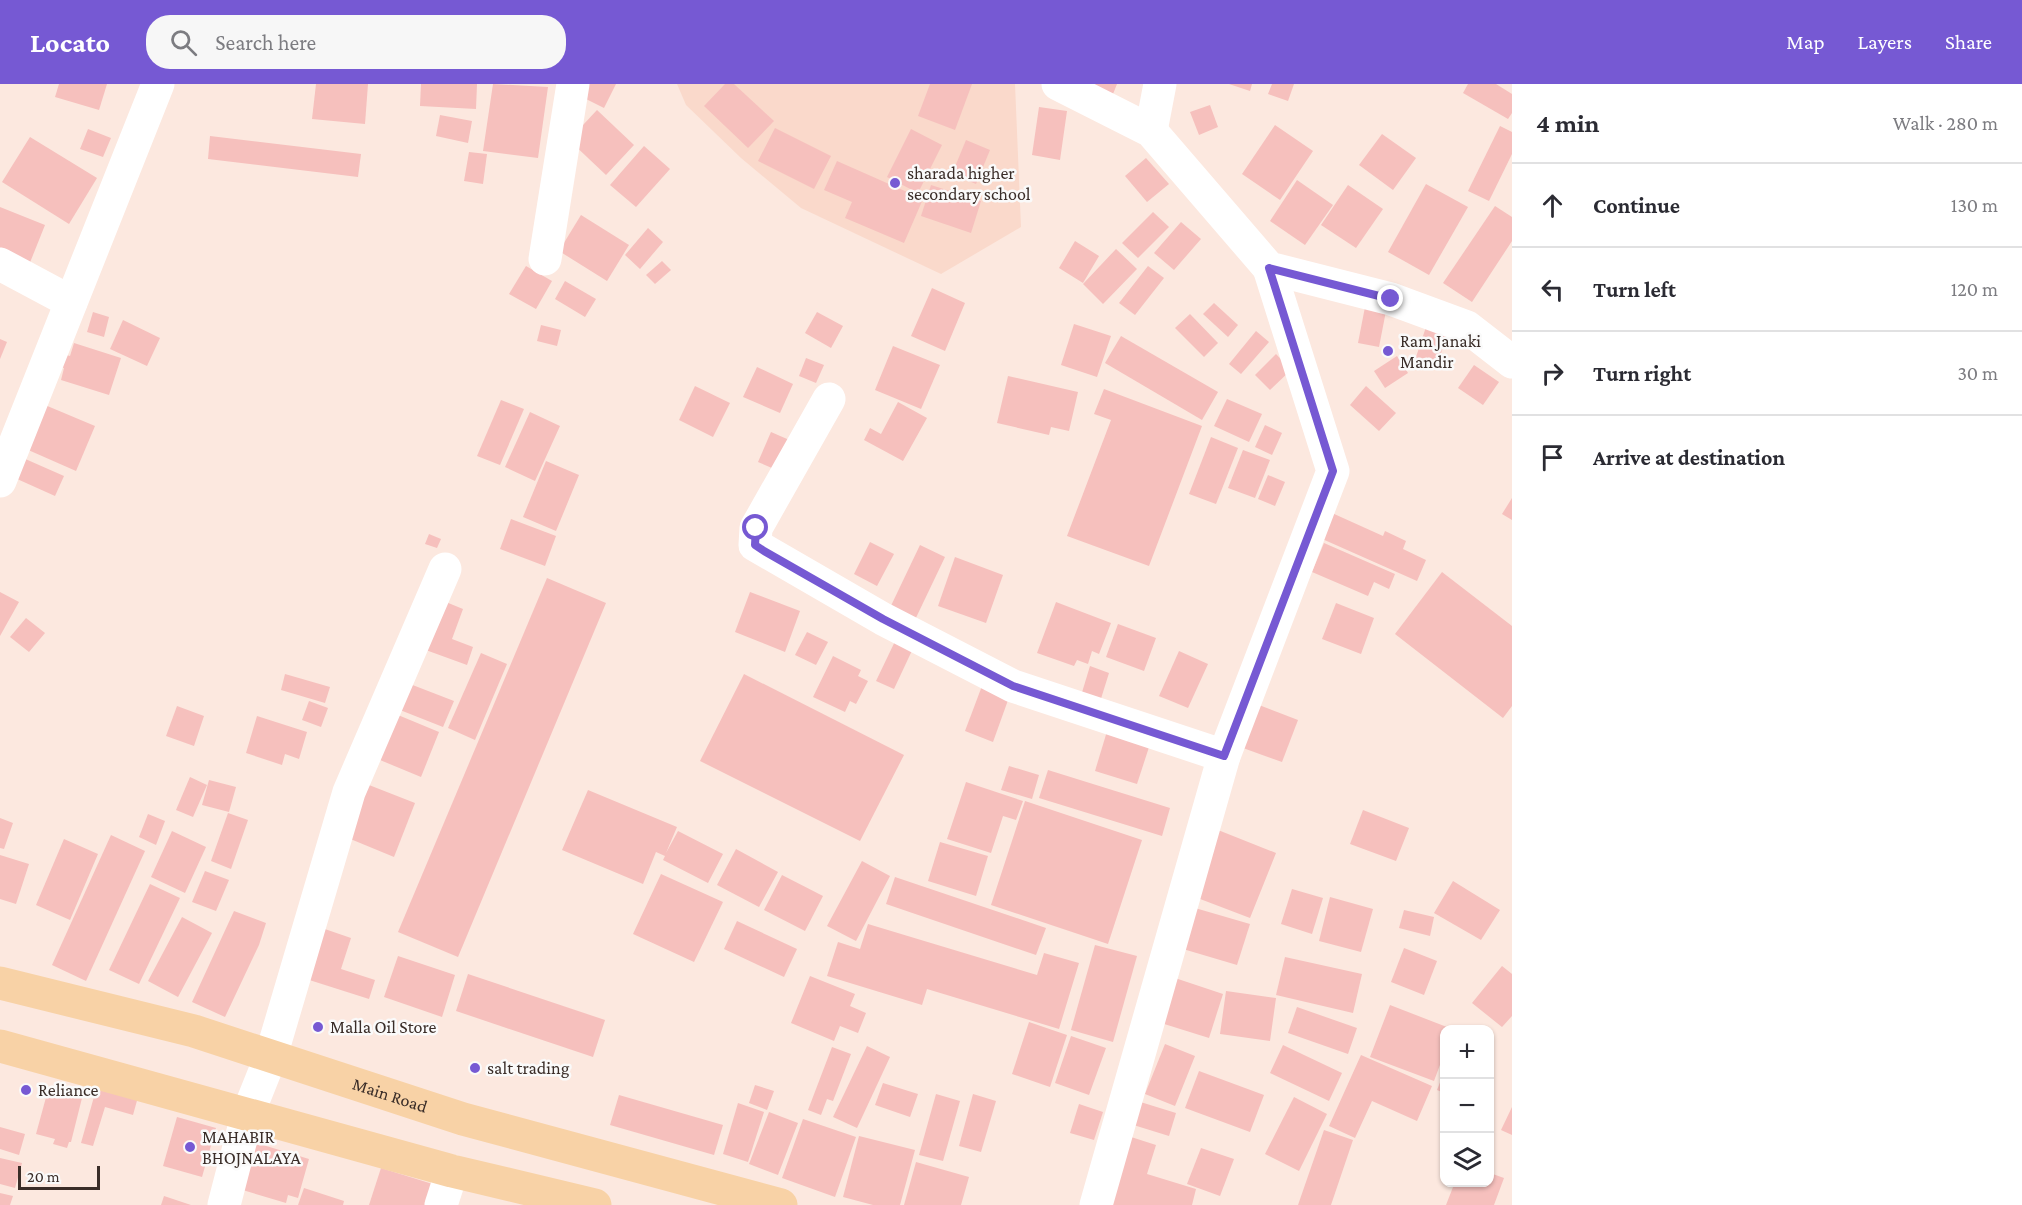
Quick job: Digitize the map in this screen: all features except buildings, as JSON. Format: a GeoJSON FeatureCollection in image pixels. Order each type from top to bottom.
{"type":"FeatureCollection","features":[{"type":"Feature","properties":{"kind":"main road","name":"Main Road"},"geometry":{"type":"LineString","coordinates":[[0,983],[194,1031],[463,1119],[781,1205]]}},
{"type":"Feature","properties":{"kind":"main road"},"geometry":{"type":"LineString","coordinates":[[0,1046],[452,1171],[594,1205],[609,1160]]}},
{"type":"Feature","properties":{"kind":"street"},"geometry":{"type":"LineString","coordinates":[[0,481],[158,84]]}},
{"type":"Feature","properties":{"kind":"street"},"geometry":{"type":"LineString","coordinates":[[545,259],[573,84]]}},
{"type":"Feature","properties":{"kind":"street"},"geometry":{"type":"LineString","coordinates":[[1058,84],[1151,131],[1269,268],[1333,471],[1224,756],[1096,1205]]}},
{"type":"Feature","properties":{"kind":"street"},"geometry":{"type":"LineString","coordinates":[[1151,131],[1160,84]]}},
{"type":"Feature","properties":{"kind":"street"},"geometry":{"type":"LineString","coordinates":[[0,264],[71,302]]}},
{"type":"Feature","properties":{"kind":"street"},"geometry":{"type":"LineString","coordinates":[[1269,268],[1391,299],[1467,327],[1512,362]]}},
{"type":"Feature","properties":{"kind":"street"},"geometry":{"type":"LineString","coordinates":[[829,399],[756,528],[755,545],[883,619],[1013,686],[1224,756]]}},
{"type":"Feature","properties":{"kind":"street"},"geometry":{"type":"LineString","coordinates":[[224,1205],[247,1116],[271,1056],[349,792],[445,569]]}},
{"type":"Feature","properties":{"kind":"street"},"geometry":{"type":"LineString","coordinates":[[441,1205],[452,1171]]}},
{"type":"Feature","properties":{"kind":"shaded area","name":"sharada higher secondary school"},"geometry":{"type":"Polygon","coordinates":[[[677,84],[1015,84],[1021,227],[941,274],[801,208],[741,158],[686,105],[677,84]]]}},
{"type":"Feature","properties":{"kind":"place","name":"sharada higher secondary school"},"geometry":{"type":"Point","coordinates":[895,183]}},
{"type":"Feature","properties":{"kind":"place","name":"Ram Janaki Mandir"},"geometry":{"type":"Point","coordinates":[1388,351]}},
{"type":"Feature","properties":{"kind":"place","name":"Malla Oil Store"},"geometry":{"type":"Point","coordinates":[318,1027]}},
{"type":"Feature","properties":{"kind":"place","name":"salt trading"},"geometry":{"type":"Point","coordinates":[475,1068]}},
{"type":"Feature","properties":{"kind":"place","name":"Reliance"},"geometry":{"type":"Point","coordinates":[26,1090]}},
{"type":"Feature","properties":{"kind":"place","name":"MAHABIR BHOJNALAYA"},"geometry":{"type":"Point","coordinates":[190,1147]}},
{"type":"Feature","properties":{"kind":"route"},"geometry":{"type":"LineString","coordinates":[[756,528],[755,545],[764,551],[883,619],[1013,686],[1224,756],[1333,471],[1269,268],[1391,299]]}}]}
